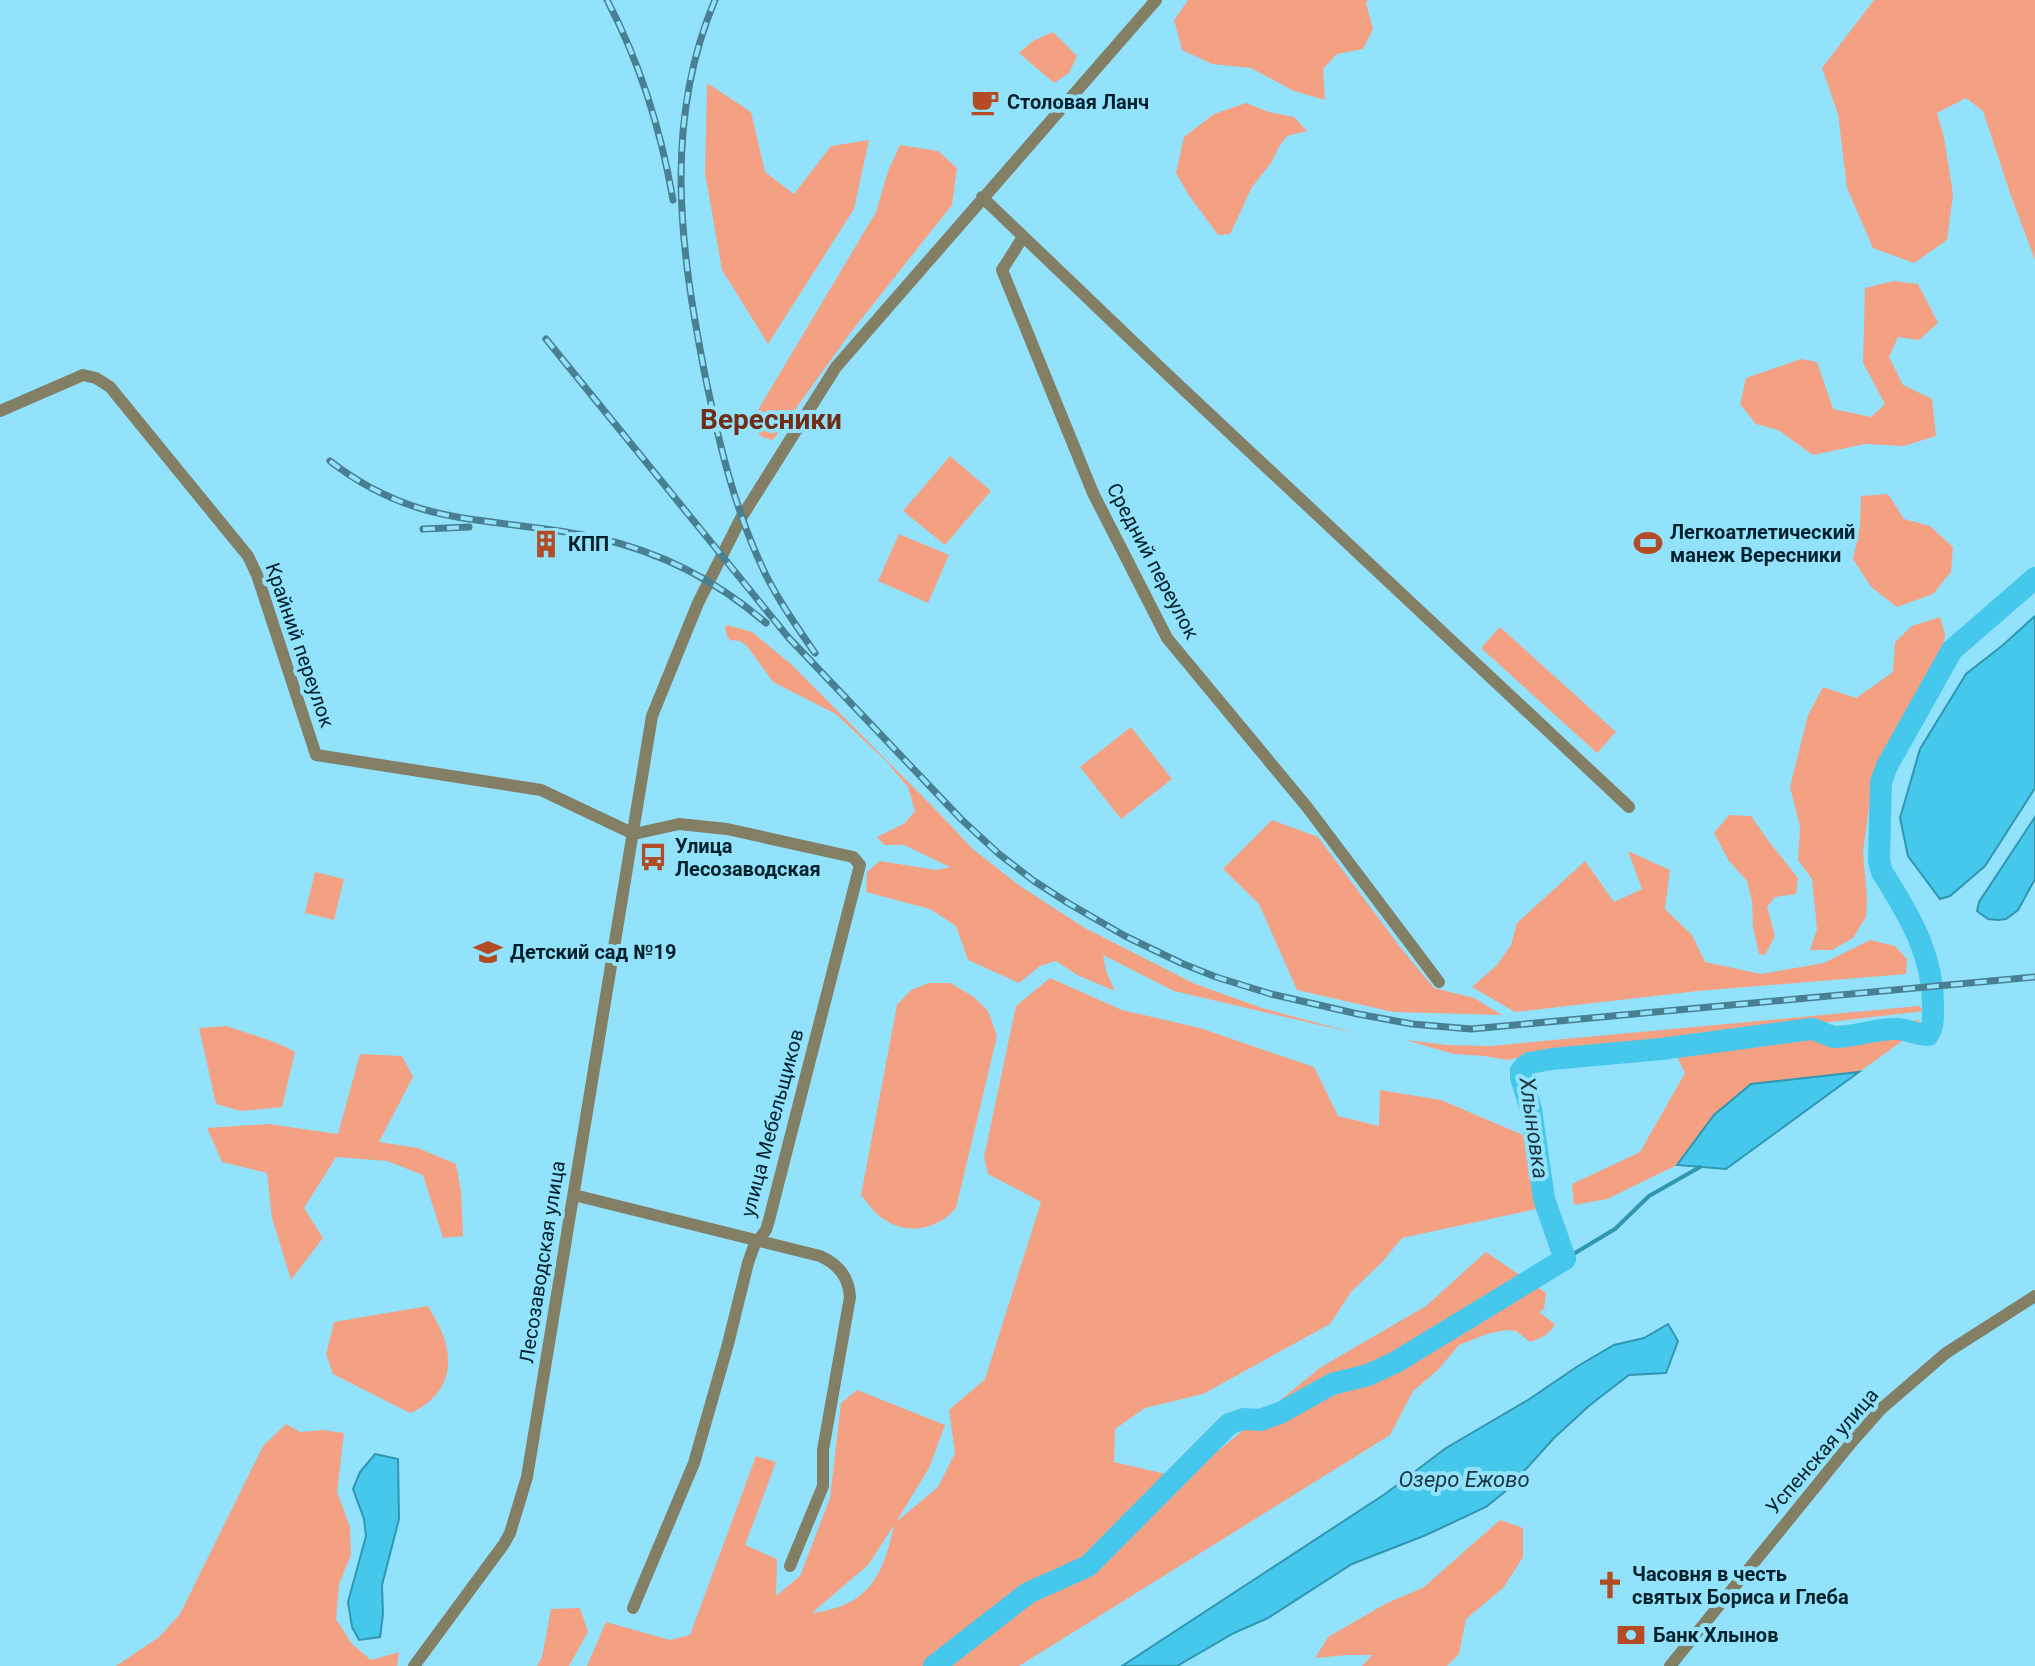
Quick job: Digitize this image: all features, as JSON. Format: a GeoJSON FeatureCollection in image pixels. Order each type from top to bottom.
{"type":"FeatureCollection","features":[{"type":"Feature","properties":{"kind":"street","name":"Лесозаводская улица"},"geometry":{"type":"LineString","coordinates":[[414,1666],[510,1533],[527,1477],[652,716],[698,603],[741,518],[836,367],[1156,0]]}},
{"type":"Feature","properties":{"kind":"street"},"geometry":{"type":"LineString","coordinates":[[982,197],[1629,807]]}},
{"type":"Feature","properties":{"kind":"street","name":"Средний переулок"},"geometry":{"type":"LineString","coordinates":[[1023,237],[1002,270],[1093,493],[1167,638],[1307,807],[1439,982]]}},
{"type":"Feature","properties":{"kind":"street","name":"Крайний переулок"},"geometry":{"type":"LineString","coordinates":[[0,411],[83,375],[96,378],[110,387],[248,556],[316,755],[541,790],[634,834]]}},
{"type":"Feature","properties":{"kind":"street","name":"улица Мебельщиков"},"geometry":{"type":"LineString","coordinates":[[633,1608],[694,1463],[748,1263],[769,1220],[860,865],[853,857],[727,829],[679,824],[634,834]]}},
{"type":"Feature","properties":{"kind":"street"},"geometry":{"type":"LineString","coordinates":[[574,1195],[820,1256],[830,1260],[844,1275],[849,1289],[847,1320],[823,1450],[823,1486],[790,1566]]}},
{"type":"Feature","properties":{"kind":"street","name":"Успенская улица"},"geometry":{"type":"LineString","coordinates":[[1670,1666],[1881,1409],[1946,1353],[2035,1296]]}},
{"type":"Feature","properties":{"kind":"shaded area"},"geometry":{"type":"Polygon","coordinates":[[[1188,0],[1368,0],[1366,3],[1373,29],[1363,49],[1337,54],[1323,69],[1325,100],[1294,91],[1251,68],[1212,64],[1182,50],[1174,20],[1188,0]]]}},
{"type":"Feature","properties":{"kind":"shaded area"},"geometry":{"type":"Polygon","coordinates":[[[1874,0],[2035,0],[2035,260],[1983,111],[1966,98],[1937,113],[1953,194],[1947,240],[1914,263],[1873,248],[1847,188],[1838,114],[1822,68],[1874,0]]]}},
{"type":"Feature","properties":{"kind":"shaded area"},"geometry":{"type":"Polygon","coordinates":[[[1053,32],[1077,56],[1069,73],[1054,83],[1019,53],[1033,41],[1053,32]]]}},
{"type":"Feature","properties":{"kind":"shaded area"},"geometry":{"type":"Polygon","coordinates":[[[707,83],[751,112],[765,172],[794,194],[831,146],[869,140],[854,209],[768,344],[722,270],[705,173],[707,83]]]}},
{"type":"Feature","properties":{"kind":"shaded area"},"geometry":{"type":"Polygon","coordinates":[[[1246,103],[1294,117],[1307,131],[1287,136],[1252,187],[1230,234],[1218,235],[1176,173],[1184,137],[1214,114],[1246,103]]]}},
{"type":"Feature","properties":{"kind":"shaded area"},"geometry":{"type":"Polygon","coordinates":[[[900,145],[938,151],[957,168],[952,205],[851,332],[773,440],[762,437],[749,425],[876,212],[888,171],[900,145]]]}},
{"type":"Feature","properties":{"kind":"shaded area"},"geometry":{"type":"Polygon","coordinates":[[[1894,281],[1918,284],[1938,323],[1919,340],[1898,337],[1889,357],[1903,385],[1932,399],[1936,436],[1904,446],[1865,444],[1813,455],[1778,430],[1756,424],[1740,404],[1746,378],[1801,359],[1817,362],[1833,409],[1871,417],[1885,404],[1863,363],[1865,288],[1894,281]]]}},
{"type":"Feature","properties":{"kind":"shaded area"},"geometry":{"type":"Polygon","coordinates":[[[950,456],[991,491],[945,545],[903,511],[950,456]]]}},
{"type":"Feature","properties":{"kind":"shaded area"},"geometry":{"type":"Polygon","coordinates":[[[1888,494],[1904,519],[1930,526],[1953,547],[1951,572],[1933,594],[1897,607],[1871,587],[1853,559],[1860,526],[1861,496],[1888,494]]]}},
{"type":"Feature","properties":{"kind":"shaded area"},"geometry":{"type":"Polygon","coordinates":[[[899,534],[949,555],[928,603],[878,581],[899,534]]]}},
{"type":"Feature","properties":{"kind":"shaded area"},"geometry":{"type":"Polygon","coordinates":[[[1940,617],[1945,635],[1939,665],[1873,779],[1863,851],[1866,917],[1853,938],[1832,950],[1810,950],[1817,929],[1812,879],[1798,860],[1800,827],[1790,787],[1808,715],[1823,687],[1856,698],[1893,672],[1895,642],[1912,626],[1940,617]]]}},
{"type":"Feature","properties":{"kind":"shaded area"},"geometry":{"type":"Polygon","coordinates":[[[727,625],[752,632],[791,664],[974,850],[1020,886],[1085,928],[1193,983],[1262,1008],[1358,1034],[1174,991],[1103,955],[1115,991],[1077,975],[1056,961],[1040,966],[1019,983],[968,960],[956,926],[930,909],[866,892],[867,872],[880,861],[936,870],[950,867],[904,845],[884,845],[877,837],[905,823],[915,811],[908,787],[886,761],[836,714],[773,682],[747,646],[730,640],[727,625]]]}},
{"type":"Feature","properties":{"kind":"shaded area"},"geometry":{"type":"Polygon","coordinates":[[[1500,627],[1616,732],[1597,753],[1481,648],[1500,627]]]}},
{"type":"Feature","properties":{"kind":"shaded area"},"geometry":{"type":"Polygon","coordinates":[[[1131,727],[1172,779],[1121,819],[1080,767],[1131,727]]]}},
{"type":"Feature","properties":{"kind":"shaded area"},"geometry":{"type":"Polygon","coordinates":[[[1729,815],[1751,816],[1798,878],[1796,894],[1775,897],[1767,907],[1775,936],[1765,955],[1759,954],[1747,881],[1729,861],[1714,833],[1729,815]]]}},
{"type":"Feature","properties":{"kind":"shaded area"},"geometry":{"type":"Polygon","coordinates":[[[1272,820],[1318,837],[1434,988],[1474,998],[1502,1015],[1393,1012],[1297,990],[1259,904],[1223,869],[1272,820]]]}},
{"type":"Feature","properties":{"kind":"shaded area"},"geometry":{"type":"Polygon","coordinates":[[[1628,851],[1670,870],[1665,909],[1692,935],[1705,962],[1761,974],[1824,963],[1870,940],[1895,946],[1907,959],[1906,974],[1698,991],[1515,1012],[1472,987],[1497,965],[1511,945],[1517,923],[1585,861],[1614,902],[1642,889],[1628,851]]]}},
{"type":"Feature","properties":{"kind":"shaded area"},"geometry":{"type":"Polygon","coordinates":[[[315,872],[344,879],[334,920],[305,913],[315,872]]]}},
{"type":"Feature","properties":{"kind":"shaded area"},"geometry":{"type":"Polygon","coordinates":[[[1050,978],[1122,1010],[1200,1028],[1314,1067],[1338,1116],[1379,1126],[1380,1090],[1441,1100],[1523,1135],[1536,1209],[1402,1238],[1351,1292],[1330,1324],[1203,1394],[1145,1408],[1115,1429],[1114,1462],[1170,1475],[1214,1454],[1321,1367],[1426,1306],[1486,1252],[1546,1293],[1544,1309],[1540,1313],[1555,1324],[1544,1336],[1530,1342],[1516,1331],[1506,1330],[1459,1345],[1438,1370],[1413,1391],[1390,1435],[1019,1666],[587,1666],[606,1622],[670,1640],[690,1635],[756,1456],[776,1462],[745,1545],[777,1559],[776,1596],[800,1576],[830,1498],[841,1403],[857,1390],[945,1425],[929,1468],[896,1522],[938,1487],[955,1453],[949,1410],[985,1379],[1041,1202],[988,1174],[984,1157],[1016,1006],[1050,978]],[[894,1525],[869,1564],[812,1613],[847,1604],[860,1596],[878,1574],[894,1525]]]}},
{"type":"Feature","properties":{"kind":"shaded area"},"geometry":{"type":"Polygon","coordinates":[[[929,983],[950,983],[974,997],[988,1011],[997,1036],[956,1208],[937,1223],[904,1228],[883,1218],[861,1195],[897,1005],[911,990],[929,983]]]}},
{"type":"Feature","properties":{"kind":"shaded area"},"geometry":{"type":"Polygon","coordinates":[[[1919,1006],[1924,1011],[1557,1051],[1507,1060],[1454,1054],[1405,1040],[1490,1046],[1919,1006]]]}},
{"type":"Feature","properties":{"kind":"shaded area"},"geometry":{"type":"Polygon","coordinates":[[[1920,1020],[1912,1034],[1859,1072],[1751,1084],[1714,1115],[1677,1165],[1607,1199],[1574,1205],[1572,1184],[1640,1152],[1685,1073],[1674,1050],[1920,1020]]]}},
{"type":"Feature","properties":{"kind":"shaded area"},"geometry":{"type":"Polygon","coordinates":[[[227,1026],[295,1052],[282,1107],[241,1111],[216,1104],[199,1028],[227,1026]]]}},
{"type":"Feature","properties":{"kind":"shaded area"},"geometry":{"type":"Polygon","coordinates":[[[360,1054],[402,1056],[413,1077],[379,1142],[418,1148],[456,1164],[463,1236],[443,1238],[423,1175],[387,1161],[336,1157],[304,1208],[323,1238],[291,1280],[272,1218],[267,1173],[222,1162],[207,1128],[268,1124],[338,1134],[360,1054]]]}},
{"type":"Feature","properties":{"kind":"shaded area"},"geometry":{"type":"Polygon","coordinates":[[[428,1306],[443,1335],[448,1360],[444,1382],[422,1407],[410,1413],[333,1374],[326,1354],[334,1322],[428,1306]]]}},
{"type":"Feature","properties":{"kind":"shaded area"},"geometry":{"type":"Polygon","coordinates":[[[286,1424],[300,1432],[323,1430],[344,1433],[337,1492],[350,1527],[351,1555],[339,1584],[336,1619],[352,1644],[371,1660],[399,1652],[397,1666],[116,1666],[159,1637],[180,1614],[263,1446],[286,1424]]]}},
{"type":"Feature","properties":{"kind":"shaded area"},"geometry":{"type":"Polygon","coordinates":[[[1500,1520],[1523,1528],[1523,1557],[1504,1587],[1466,1619],[1459,1654],[1447,1666],[1362,1666],[1372,1655],[1315,1658],[1328,1637],[1385,1604],[1424,1587],[1500,1520]]]}},
{"type":"Feature","properties":{"kind":"shaded area"},"geometry":{"type":"Polygon","coordinates":[[[580,1608],[588,1632],[569,1666],[537,1666],[542,1657],[551,1609],[580,1608]]]}},
{"type":"Feature","properties":{"kind":"water"},"geometry":{"type":"Polygon","coordinates":[[[2035,616],[2035,788],[1985,866],[1950,896],[1940,899],[1908,856],[1900,818],[1920,749],[1966,674],[2035,616]]]}},
{"type":"Feature","properties":{"kind":"water"},"geometry":{"type":"Polygon","coordinates":[[[2035,817],[2035,879],[2018,910],[2006,919],[1988,919],[1977,911],[1979,902],[2035,817]]]}},
{"type":"Feature","properties":{"kind":"water"},"geometry":{"type":"Polygon","coordinates":[[[1859,1072],[1726,1169],[1677,1165],[1714,1115],[1751,1084],[1859,1072]]]}},
{"type":"Feature","properties":{"kind":"water","name":"Озеро Ежово"},"geometry":{"type":"Polygon","coordinates":[[[1668,1324],[1678,1341],[1666,1373],[1629,1375],[1554,1438],[1507,1490],[1486,1507],[1352,1564],[1268,1618],[1234,1633],[1177,1666],[1122,1666],[1385,1494],[1446,1448],[1614,1345],[1644,1338],[1668,1324]]]}},
{"type":"Feature","properties":{"kind":"water"},"geometry":{"type":"Polygon","coordinates":[[[375,1454],[398,1459],[399,1519],[382,1585],[380,1637],[359,1640],[352,1627],[348,1602],[366,1536],[364,1519],[353,1489],[360,1472],[375,1454]]]}},
{"type":"Feature","properties":{"kind":"waterway","name":"Хлыновка"},"geometry":{"type":"LineString","coordinates":[[934,1666],[1028,1593],[1088,1566],[1229,1424],[1243,1419],[1260,1420],[1280,1413],[1332,1384],[1368,1375],[1396,1362],[1565,1259],[1544,1199],[1531,1109],[1521,1078],[1521,1071],[1529,1063],[1811,1029],[1835,1037],[1890,1029],[1928,1035],[1933,1020],[1933,992],[1925,955],[1879,861],[1881,782],[1952,650],[2035,578]]}},
{"type":"Feature","properties":{"kind":"waterway"},"geometry":{"type":"LineString","coordinates":[[1565,1259],[1615,1229],[1649,1196],[1700,1167]]}},
{"type":"Feature","properties":{"kind":"railway"},"geometry":{"type":"LineString","coordinates":[[607,0],[630,48],[648,97],[673,200]]}},
{"type":"Feature","properties":{"kind":"railway"},"geometry":{"type":"LineString","coordinates":[[715,0],[688,92],[682,139],[683,233],[696,327],[722,450],[753,547],[769,582],[815,653]]}},
{"type":"Feature","properties":{"kind":"railway"},"geometry":{"type":"LineString","coordinates":[[546,339],[788,637],[961,819],[1034,881],[1125,936],[1181,963],[1271,994],[1358,1014],[1412,1024],[1471,1029],[2035,977]]}},
{"type":"Feature","properties":{"kind":"railway"},"geometry":{"type":"LineString","coordinates":[[330,461],[373,489],[419,508],[470,519],[580,534],[644,551],[708,581],[766,623]]}},
{"type":"Feature","properties":{"kind":"railway"},"geometry":{"type":"LineString","coordinates":[[423,529],[469,527]]}},
{"type":"Feature","properties":{"kind":"place","name":"Столовая Ланч"},"geometry":{"type":"Point","coordinates":[985,102]}},
{"type":"Feature","properties":{"kind":"place","name":"Легкоатлетический манеж Вересники"},"geometry":{"type":"Point","coordinates":[1648,543]}},
{"type":"Feature","properties":{"kind":"place","name":"КПП"},"geometry":{"type":"Point","coordinates":[546,544]}},
{"type":"Feature","properties":{"kind":"place","name":"Улица Лесозаводская"},"geometry":{"type":"Point","coordinates":[653,857]}},
{"type":"Feature","properties":{"kind":"place","name":"Детский сад №19"},"geometry":{"type":"Point","coordinates":[488,952]}},
{"type":"Feature","properties":{"kind":"place","name":"Часовня в честь святых Бориса и Глеба"},"geometry":{"type":"Point","coordinates":[1610,1585]}},
{"type":"Feature","properties":{"kind":"place","name":"Банк Хлынов"},"geometry":{"type":"Point","coordinates":[1631,1635]}},
{"type":"Feature","properties":{"kind":"district","name":"Вересники"},"geometry":{"type":"Point","coordinates":[771,419]}}]}
